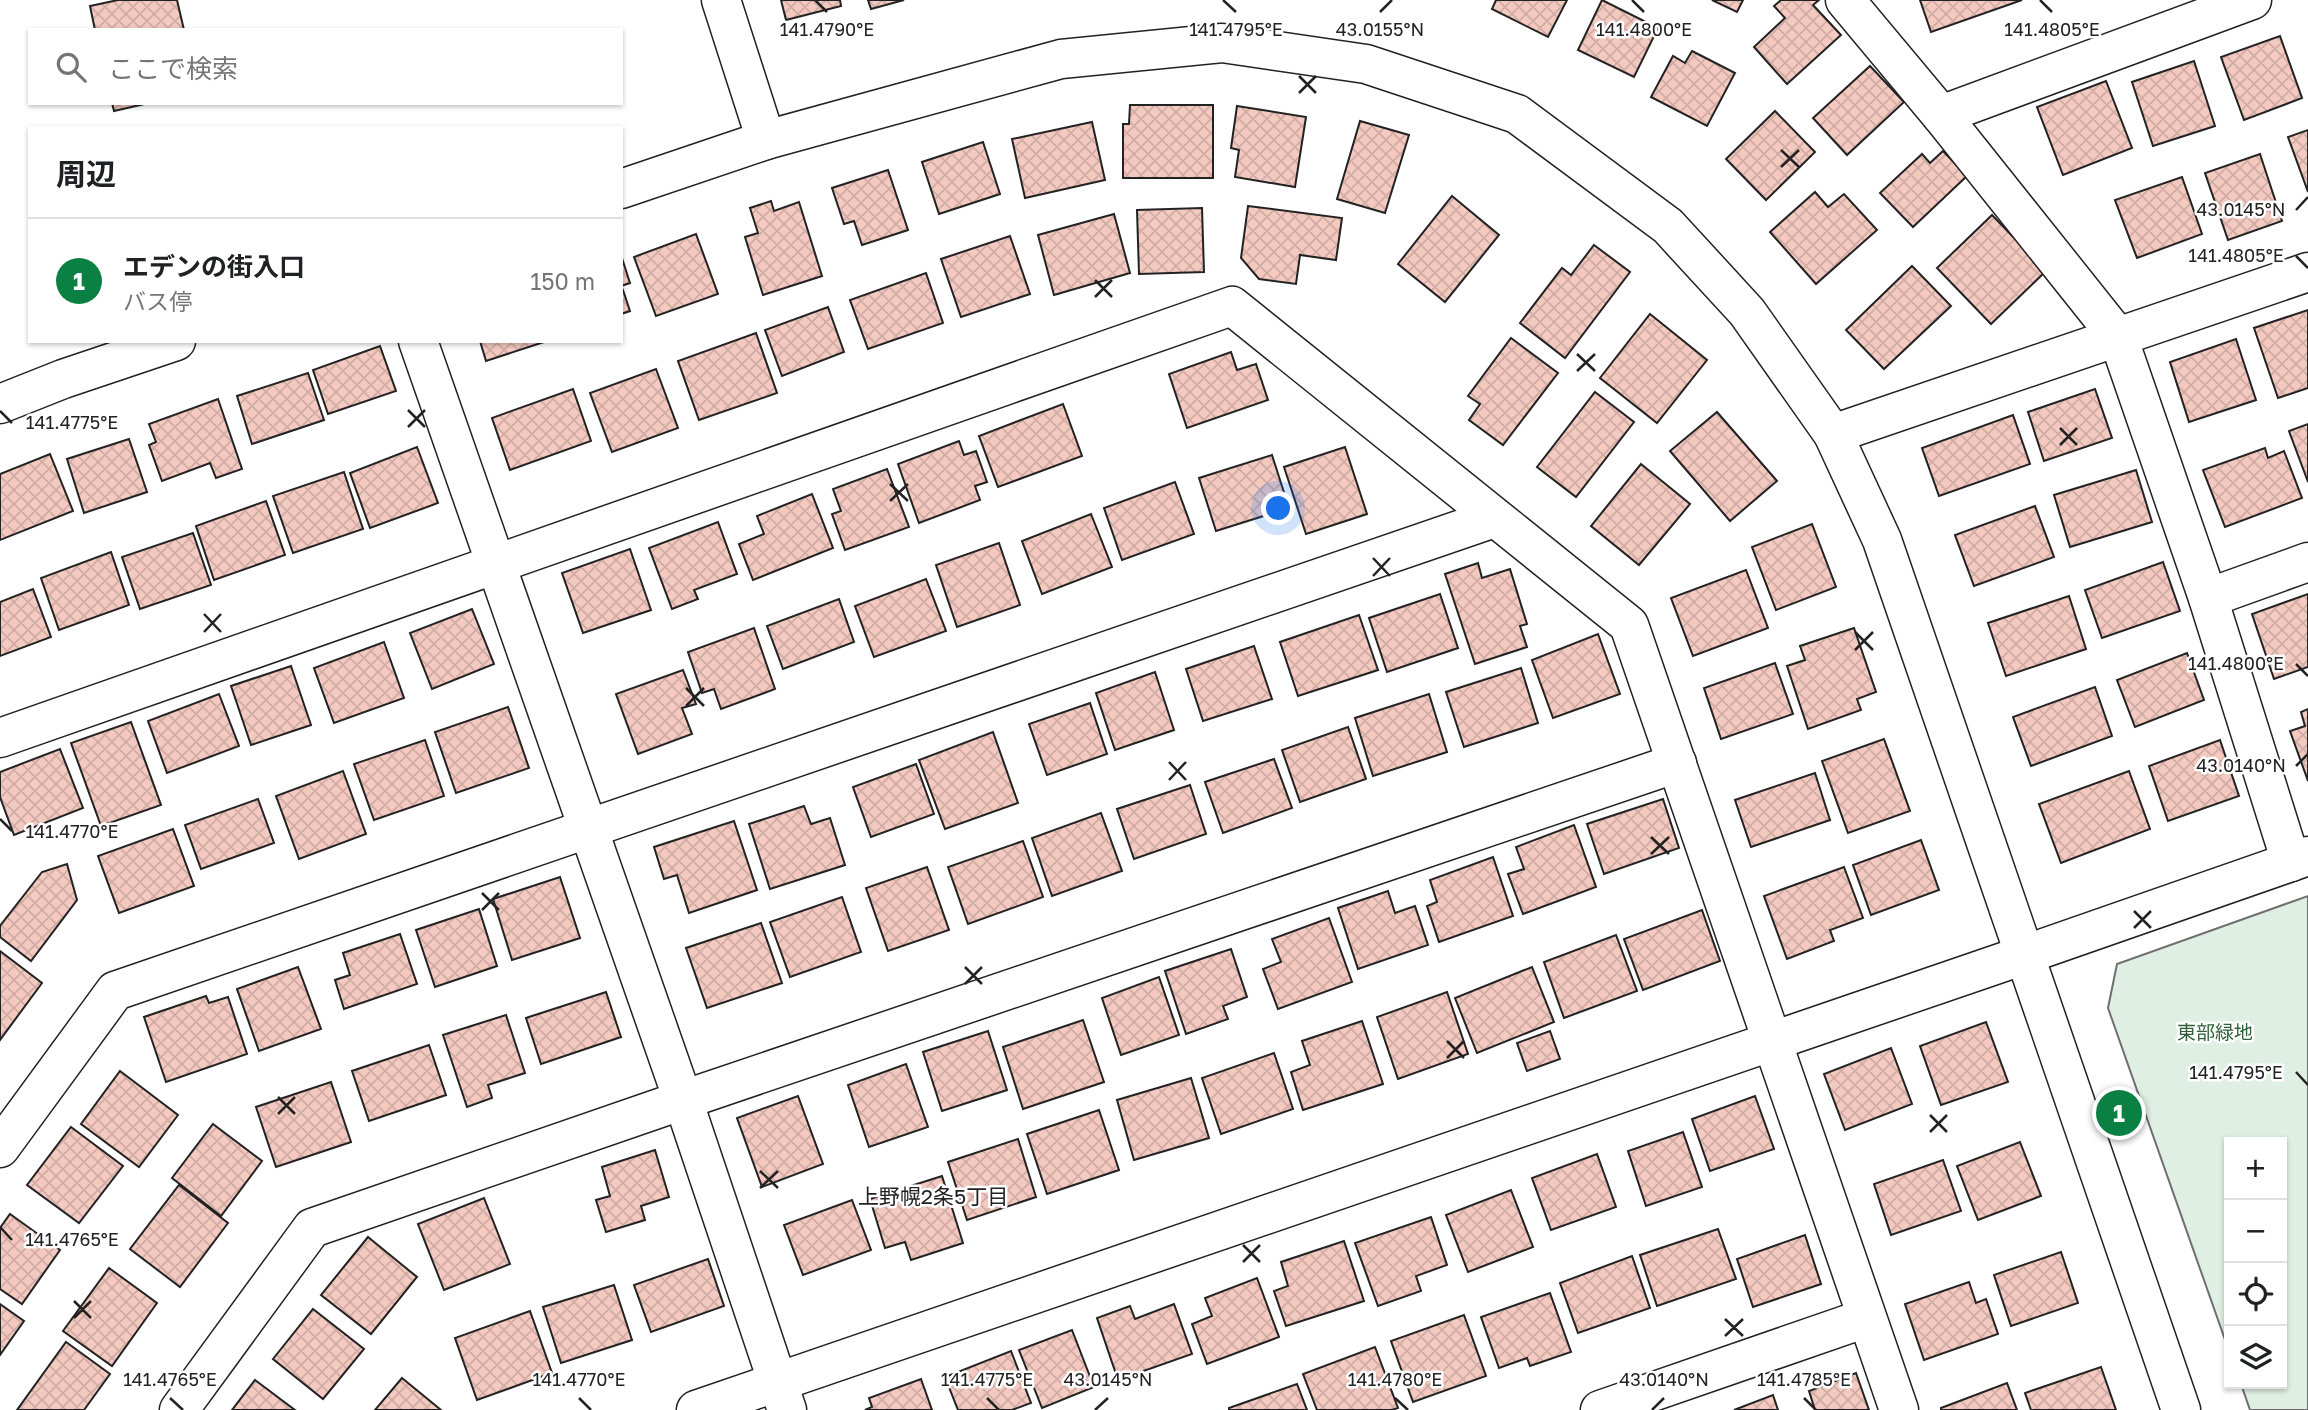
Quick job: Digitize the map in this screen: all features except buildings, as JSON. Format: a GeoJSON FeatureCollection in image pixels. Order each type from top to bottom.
{"type":"FeatureCollection","features":[{"type":"Feature","properties":{"kind":"street"},"geometry":{"type":"LineString","coordinates":[[721,0],[766,140]]}},
{"type":"Feature","properties":{"kind":"street"},"geometry":{"type":"LineString","coordinates":[[696,1410],[782,1396],[1772,1041],[2300,859],[2118,337],[1941,115],[1845,0]]}},
{"type":"Feature","properties":{"kind":"street"},"geometry":{"type":"LineString","coordinates":[[1941,115],[2252,0]]}},
{"type":"Feature","properties":{"kind":"street"},"geometry":{"type":"LineString","coordinates":[[623,188],[766,140],[1060,59],[1222,43],[1366,64],[1517,114],[1668,226],[1747,312],[1833,434],[1882,540],[2181,1410]]}},
{"type":"Feature","properties":{"kind":"street"},"geometry":{"type":"LineString","coordinates":[[1833,434],[2308,272]]}},
{"type":"Feature","properties":{"kind":"street"},"geometry":{"type":"LineString","coordinates":[[0,738],[1232,306],[1629,625],[1899,1410]]}},
{"type":"Feature","properties":{"kind":"street"},"geometry":{"type":"LineString","coordinates":[[0,404],[170,343]]}},
{"type":"Feature","properties":{"kind":"street"},"geometry":{"type":"LineString","coordinates":[[419,343],[683,1100],[782,1396]]}},
{"type":"Feature","properties":{"kind":"street"},"geometry":{"type":"LineString","coordinates":[[0,1148],[115,991],[1494,518]]}},
{"type":"Feature","properties":{"kind":"street"},"geometry":{"type":"LineString","coordinates":[[2208,598],[2308,562]]}},
{"type":"Feature","properties":{"kind":"street"},"geometry":{"type":"LineString","coordinates":[[179,1410],[312,1228],[1678,763]]}},
{"type":"Feature","properties":{"kind":"street"},"geometry":{"type":"LineString","coordinates":[[1600,1410],[1866,1318]]}},
{"type":"Feature","properties":{"kind":"green space","name":"東部緑地"},"geometry":{"type":"Polygon","coordinates":[[[2308,896],[2308,1410],[2250,1410],[2243,1389],[2287,1389],[2287,1137],[2224,1137],[2224,1337],[2108,1008],[2117,964],[2308,896]]]}},
{"type":"Feature","properties":{"kind":"place","name":"エデンの街入口"},"geometry":{"type":"Point","coordinates":[2119,1113]}},
{"type":"Feature","properties":{"kind":"district","name":"上野幌2条5丁目"},"geometry":{"type":"Point","coordinates":[933,1197]}}]}
